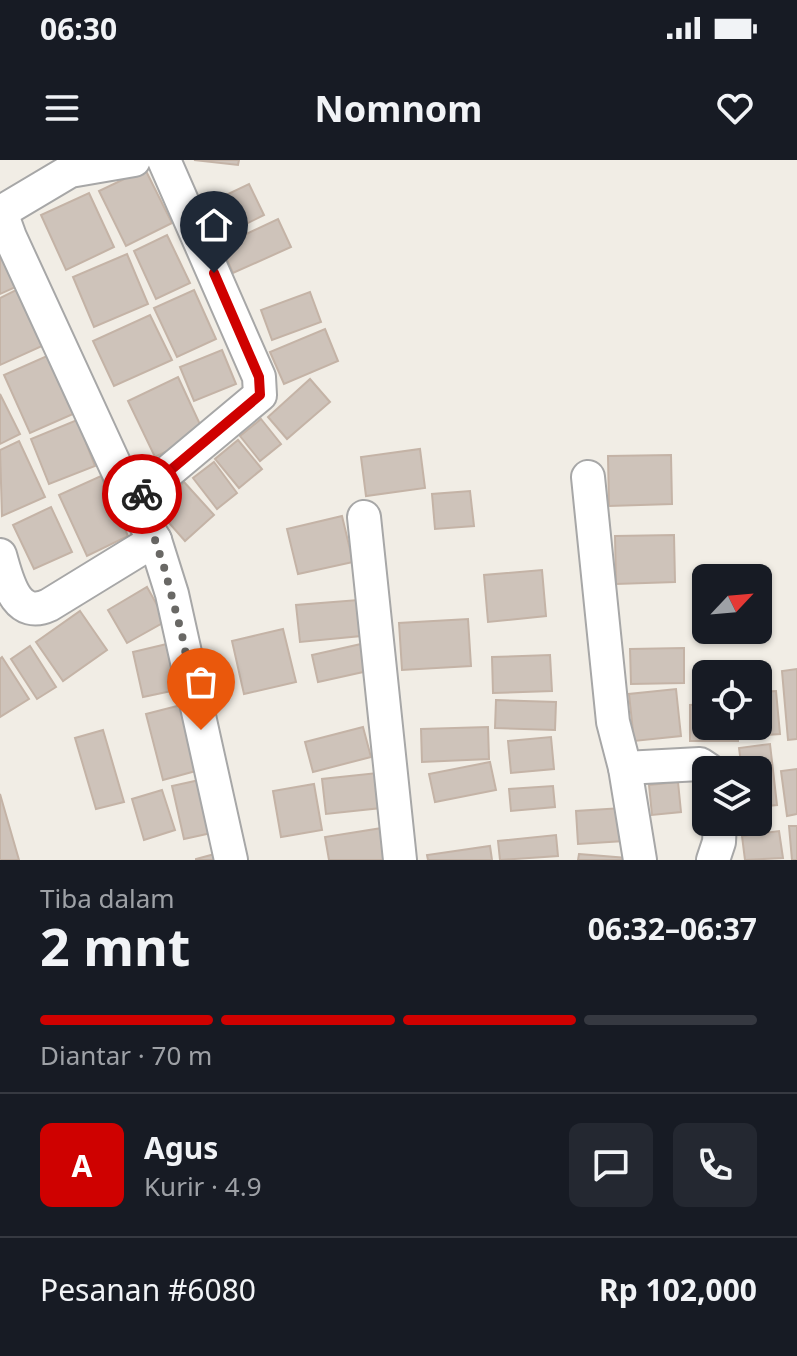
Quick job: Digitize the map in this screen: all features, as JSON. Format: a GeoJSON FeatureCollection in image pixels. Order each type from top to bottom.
{"type":"FeatureCollection","features":[{"type":"Feature","properties":{"kind":"street"},"geometry":{"type":"LineString","coordinates":[[134,160],[70,166],[0,212],[132,502],[155,540],[175,608],[231,860]]}},
{"type":"Feature","properties":{"kind":"street"},"geometry":{"type":"LineString","coordinates":[[132,502],[260,395],[259,377],[164,160]]}},
{"type":"Feature","properties":{"kind":"street"},"geometry":{"type":"LineString","coordinates":[[588,477],[613,722],[625,768],[640,860]]}},
{"type":"Feature","properties":{"kind":"street"},"geometry":{"type":"LineString","coordinates":[[364,517],[400,860]]}},
{"type":"Feature","properties":{"kind":"street"},"geometry":{"type":"LineString","coordinates":[[0,555],[12,593],[20,604],[37,609],[49,605],[155,540]]}},
{"type":"Feature","properties":{"kind":"street"},"geometry":{"type":"LineString","coordinates":[[625,768],[692,764]]}},
{"type":"Feature","properties":{"kind":"street"},"geometry":{"type":"LineString","coordinates":[[713,860],[719,836]]}},
{"type":"Feature","properties":{"kind":"building"},"geometry":{"type":"Polygon","coordinates":[[[194,160],[239,160],[238,165],[194,160]]]}},
{"type":"Feature","properties":{"kind":"building"},"geometry":{"type":"Polygon","coordinates":[[[145,169],[172,223],[126,246],[99,191],[145,169]]]}},
{"type":"Feature","properties":{"kind":"building"},"geometry":{"type":"Polygon","coordinates":[[[249,184],[264,215],[220,237],[205,205],[249,184]]]}},
{"type":"Feature","properties":{"kind":"building"},"geometry":{"type":"Polygon","coordinates":[[[89,193],[114,247],[66,270],[41,215],[89,193]]]}},
{"type":"Feature","properties":{"kind":"building"},"geometry":{"type":"Polygon","coordinates":[[[278,219],[291,247],[233,273],[221,246],[278,219]]]}},
{"type":"Feature","properties":{"kind":"building"},"geometry":{"type":"Polygon","coordinates":[[[167,235],[190,283],[156,299],[134,251],[167,235]]]}},
{"type":"Feature","properties":{"kind":"building"},"geometry":{"type":"Polygon","coordinates":[[[0,239],[20,285],[0,294],[0,239]]]}},
{"type":"Feature","properties":{"kind":"building"},"geometry":{"type":"Polygon","coordinates":[[[127,254],[148,304],[94,327],[73,277],[127,254]]]}},
{"type":"Feature","properties":{"kind":"building"},"geometry":{"type":"Polygon","coordinates":[[[16,290],[42,346],[0,365],[0,298],[16,290]]]}},
{"type":"Feature","properties":{"kind":"building"},"geometry":{"type":"Polygon","coordinates":[[[194,290],[216,339],[177,357],[154,308],[194,290]]]}},
{"type":"Feature","properties":{"kind":"building"},"geometry":{"type":"Polygon","coordinates":[[[310,292],[321,322],[272,340],[261,310],[310,292]]]}},
{"type":"Feature","properties":{"kind":"building"},"geometry":{"type":"Polygon","coordinates":[[[150,315],[172,360],[114,386],[93,341],[150,315]]]}},
{"type":"Feature","properties":{"kind":"building"},"geometry":{"type":"Polygon","coordinates":[[[325,329],[338,361],[284,384],[270,352],[325,329]]]}},
{"type":"Feature","properties":{"kind":"building"},"geometry":{"type":"Polygon","coordinates":[[[222,350],[236,384],[194,401],[180,367],[222,350]]]}},
{"type":"Feature","properties":{"kind":"building"},"geometry":{"type":"Polygon","coordinates":[[[47,356],[73,414],[30,433],[4,375],[47,356]]]}},
{"type":"Feature","properties":{"kind":"building"},"geometry":{"type":"Polygon","coordinates":[[[178,377],[204,433],[155,457],[128,401],[178,377]]]}},
{"type":"Feature","properties":{"kind":"building"},"geometry":{"type":"Polygon","coordinates":[[[310,379],[330,402],[287,439],[268,417],[310,379]]]}},
{"type":"Feature","properties":{"kind":"building"},"geometry":{"type":"Polygon","coordinates":[[[0,394],[20,434],[0,444],[0,394]]]}},
{"type":"Feature","properties":{"kind":"building"},"geometry":{"type":"Polygon","coordinates":[[[261,419],[281,444],[260,461],[240,436],[261,419]]]}},
{"type":"Feature","properties":{"kind":"building"},"geometry":{"type":"Polygon","coordinates":[[[77,420],[95,466],[49,484],[31,439],[77,420]]]}},
{"type":"Feature","properties":{"kind":"building"},"geometry":{"type":"Polygon","coordinates":[[[238,440],[262,469],[239,488],[215,459],[238,440]]]}},
{"type":"Feature","properties":{"kind":"building"},"geometry":{"type":"Polygon","coordinates":[[[19,441],[45,497],[2,516],[0,450],[19,441]]]}},
{"type":"Feature","properties":{"kind":"building"},"geometry":{"type":"Polygon","coordinates":[[[420,449],[425,488],[366,496],[361,457],[420,449]]]}},
{"type":"Feature","properties":{"kind":"building"},"geometry":{"type":"Polygon","coordinates":[[[671,455],[672,504],[609,506],[608,456],[671,455]]]}},
{"type":"Feature","properties":{"kind":"building"},"geometry":{"type":"Polygon","coordinates":[[[214,462],[237,493],[217,509],[193,478],[214,462]]]}},
{"type":"Feature","properties":{"kind":"building"},"geometry":{"type":"Polygon","coordinates":[[[101,476],[128,536],[87,556],[59,495],[101,476]]]}},
{"type":"Feature","properties":{"kind":"building"},"geometry":{"type":"Polygon","coordinates":[[[184,482],[214,515],[185,541],[156,508],[184,482]]]}},
{"type":"Feature","properties":{"kind":"building"},"geometry":{"type":"Polygon","coordinates":[[[470,491],[474,526],[435,529],[432,494],[470,491]]]}},
{"type":"Feature","properties":{"kind":"building"},"geometry":{"type":"Polygon","coordinates":[[[51,507],[72,552],[34,569],[13,525],[51,507]]]}},
{"type":"Feature","properties":{"kind":"building"},"geometry":{"type":"Polygon","coordinates":[[[342,516],[353,562],[298,574],[287,529],[342,516]]]}},
{"type":"Feature","properties":{"kind":"building"},"geometry":{"type":"Polygon","coordinates":[[[674,535],[675,582],[616,584],[615,536],[674,535]]]}},
{"type":"Feature","properties":{"kind":"building"},"geometry":{"type":"Polygon","coordinates":[[[542,570],[546,616],[488,622],[484,575],[542,570]]]}},
{"type":"Feature","properties":{"kind":"building"},"geometry":{"type":"Polygon","coordinates":[[[147,587],[166,621],[127,643],[108,610],[147,587]]]}},
{"type":"Feature","properties":{"kind":"building"},"geometry":{"type":"Polygon","coordinates":[[[358,600],[361,636],[300,642],[296,605],[358,600]]]}},
{"type":"Feature","properties":{"kind":"building"},"geometry":{"type":"Polygon","coordinates":[[[80,611],[107,650],[63,681],[36,642],[80,611]]]}},
{"type":"Feature","properties":{"kind":"building"},"geometry":{"type":"Polygon","coordinates":[[[468,619],[471,666],[402,670],[399,623],[468,619]]]}},
{"type":"Feature","properties":{"kind":"building"},"geometry":{"type":"Polygon","coordinates":[[[283,629],[296,682],[244,694],[232,641],[283,629]]]}},
{"type":"Feature","properties":{"kind":"building"},"geometry":{"type":"Polygon","coordinates":[[[171,643],[181,689],[143,697],[133,652],[171,643]]]}},
{"type":"Feature","properties":{"kind":"building"},"geometry":{"type":"Polygon","coordinates":[[[361,644],[368,671],[318,682],[312,655],[361,644]]]}},
{"type":"Feature","properties":{"kind":"building"},"geometry":{"type":"Polygon","coordinates":[[[30,646],[56,687],[37,699],[11,659],[30,646]]]}},
{"type":"Feature","properties":{"kind":"building"},"geometry":{"type":"Polygon","coordinates":[[[684,648],[684,683],[631,684],[630,649],[684,648]]]}},
{"type":"Feature","properties":{"kind":"building"},"geometry":{"type":"Polygon","coordinates":[[[550,655],[552,691],[493,693],[492,657],[550,655]]]}},
{"type":"Feature","properties":{"kind":"building"},"geometry":{"type":"Polygon","coordinates":[[[2,657],[29,699],[0,717],[0,659],[2,657]]]}},
{"type":"Feature","properties":{"kind":"building"},"geometry":{"type":"Polygon","coordinates":[[[797,669],[797,739],[788,740],[782,671],[797,669]]]}},
{"type":"Feature","properties":{"kind":"building"},"geometry":{"type":"Polygon","coordinates":[[[676,689],[681,736],[634,741],[629,694],[676,689]]]}},
{"type":"Feature","properties":{"kind":"building"},"geometry":{"type":"Polygon","coordinates":[[[772,691],[776,691],[780,734],[772,735],[772,691]]]}},
{"type":"Feature","properties":{"kind":"building"},"geometry":{"type":"Polygon","coordinates":[[[496,700],[556,702],[555,730],[495,728],[496,700]]]}},
{"type":"Feature","properties":{"kind":"building"},"geometry":{"type":"Polygon","coordinates":[[[185,704],[203,769],[163,780],[146,714],[185,704]]]}},
{"type":"Feature","properties":{"kind":"building"},"geometry":{"type":"Polygon","coordinates":[[[690,705],[692,740],[738,741],[690,741],[690,705]]]}},
{"type":"Feature","properties":{"kind":"building"},"geometry":{"type":"Polygon","coordinates":[[[363,727],[371,757],[313,772],[305,742],[363,727]]]}},
{"type":"Feature","properties":{"kind":"building"},"geometry":{"type":"Polygon","coordinates":[[[488,727],[489,759],[422,762],[421,729],[488,727]]]}},
{"type":"Feature","properties":{"kind":"building"},"geometry":{"type":"Polygon","coordinates":[[[103,730],[124,802],[96,809],[75,738],[103,730]]]}},
{"type":"Feature","properties":{"kind":"building"},"geometry":{"type":"Polygon","coordinates":[[[551,737],[554,769],[511,773],[508,741],[551,737]]]}},
{"type":"Feature","properties":{"kind":"building"},"geometry":{"type":"Polygon","coordinates":[[[770,744],[771,756],[740,756],[739,748],[770,744]]]}},
{"type":"Feature","properties":{"kind":"building"},"geometry":{"type":"Polygon","coordinates":[[[772,761],[777,805],[772,806],[772,761]]]}},
{"type":"Feature","properties":{"kind":"building"},"geometry":{"type":"Polygon","coordinates":[[[490,762],[496,790],[435,802],[429,774],[490,762]]]}},
{"type":"Feature","properties":{"kind":"building"},"geometry":{"type":"Polygon","coordinates":[[[797,769],[797,814],[787,816],[781,771],[797,769]]]}},
{"type":"Feature","properties":{"kind":"building"},"geometry":{"type":"Polygon","coordinates":[[[377,773],[381,808],[326,814],[322,779],[377,773]]]}},
{"type":"Feature","properties":{"kind":"building"},"geometry":{"type":"Polygon","coordinates":[[[204,779],[216,832],[184,839],[172,786],[204,779]]]}},
{"type":"Feature","properties":{"kind":"building"},"geometry":{"type":"Polygon","coordinates":[[[678,782],[681,812],[652,815],[649,785],[678,782]]]}},
{"type":"Feature","properties":{"kind":"building"},"geometry":{"type":"Polygon","coordinates":[[[314,784],[322,830],[281,837],[273,791],[314,784]]]}},
{"type":"Feature","properties":{"kind":"building"},"geometry":{"type":"Polygon","coordinates":[[[553,786],[555,807],[511,811],[509,789],[553,786]]]}},
{"type":"Feature","properties":{"kind":"building"},"geometry":{"type":"Polygon","coordinates":[[[162,790],[175,830],[144,840],[132,799],[162,790]]]}},
{"type":"Feature","properties":{"kind":"building"},"geometry":{"type":"Polygon","coordinates":[[[0,794],[19,860],[0,860],[0,794]]]}},
{"type":"Feature","properties":{"kind":"building"},"geometry":{"type":"Polygon","coordinates":[[[622,808],[624,841],[578,844],[576,811],[622,808]]]}},
{"type":"Feature","properties":{"kind":"building"},"geometry":{"type":"Polygon","coordinates":[[[789,826],[797,826],[797,860],[792,860],[789,826]]]}},
{"type":"Feature","properties":{"kind":"building"},"geometry":{"type":"Polygon","coordinates":[[[382,828],[387,860],[329,860],[325,837],[382,828]]]}},
{"type":"Feature","properties":{"kind":"building"},"geometry":{"type":"Polygon","coordinates":[[[779,831],[783,858],[745,860],[742,836],[772,836],[772,832],[779,831]]]}},
{"type":"Feature","properties":{"kind":"building"},"geometry":{"type":"Polygon","coordinates":[[[556,835],[558,856],[500,860],[498,841],[556,835]]]}},
{"type":"Feature","properties":{"kind":"building"},"geometry":{"type":"Polygon","coordinates":[[[490,846],[492,860],[428,860],[427,855],[490,846]]]}},
{"type":"Feature","properties":{"kind":"building"},"geometry":{"type":"Polygon","coordinates":[[[222,852],[225,860],[196,860],[196,859],[222,852]]]}},
{"type":"Feature","properties":{"kind":"building"},"geometry":{"type":"Polygon","coordinates":[[[579,854],[627,858],[627,860],[578,860],[579,854]]]}},
{"type":"Feature","properties":{"kind":"way so far"},"geometry":{"type":"LineString","coordinates":[[142,494],[132,502],[155,540],[164,567],[182,635],[201,730]]}},
{"type":"Feature","properties":{"kind":"route"},"geometry":{"type":"LineString","coordinates":[[142,494],[260,395],[259,377],[214,273]]}}]}
